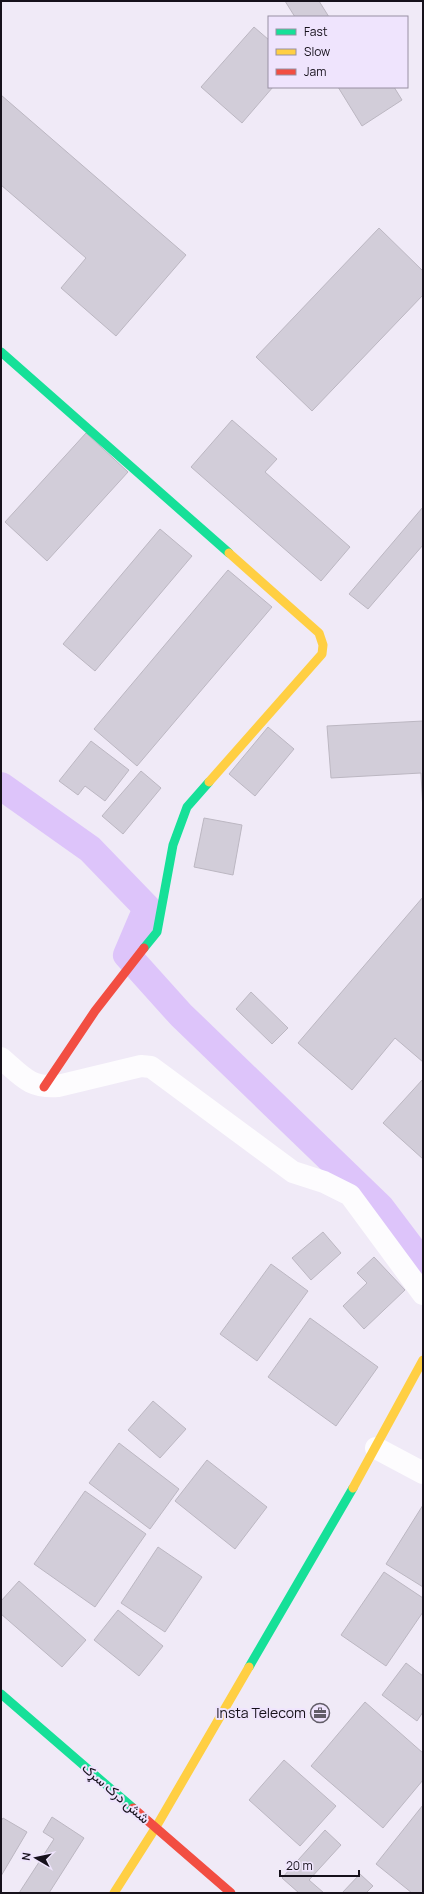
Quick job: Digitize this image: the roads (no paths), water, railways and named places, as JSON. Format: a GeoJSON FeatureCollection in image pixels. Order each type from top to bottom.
{"type":"FeatureCollection","features":[{"type":"Feature","properties":{"kind":"street"},"geometry":{"type":"LineString","coordinates":[[1,352],[319,633],[323,645],[322,654],[187,807],[172,845],[156,932],[95,1011],[44,1087]]}},
{"type":"Feature","properties":{"kind":"street"},"geometry":{"type":"LineString","coordinates":[[1,1058],[33,1084],[44,1087],[58,1086],[141,1066],[151,1067],[293,1172],[324,1182],[350,1195],[423,1294]]}},
{"type":"Feature","properties":{"kind":"street"},"geometry":{"type":"LineString","coordinates":[[114,1893],[156,1827],[376,1448],[423,1360]]}},
{"type":"Feature","properties":{"kind":"street"},"geometry":{"type":"LineString","coordinates":[[376,1448],[423,1473]]}},
{"type":"Feature","properties":{"kind":"street","name":"شش درک سړک"},"geometry":{"type":"LineString","coordinates":[[1,1694],[231,1893]]}},
{"type":"Feature","properties":{"kind":"waterway"},"geometry":{"type":"LineString","coordinates":[[1,786],[90,849],[147,908],[127,955],[181,1015],[380,1207],[423,1264]]}},
{"type":"Feature","properties":{"kind":"place","name":"Insta Telecom"},"geometry":{"type":"Point","coordinates":[320,1713]}}]}
